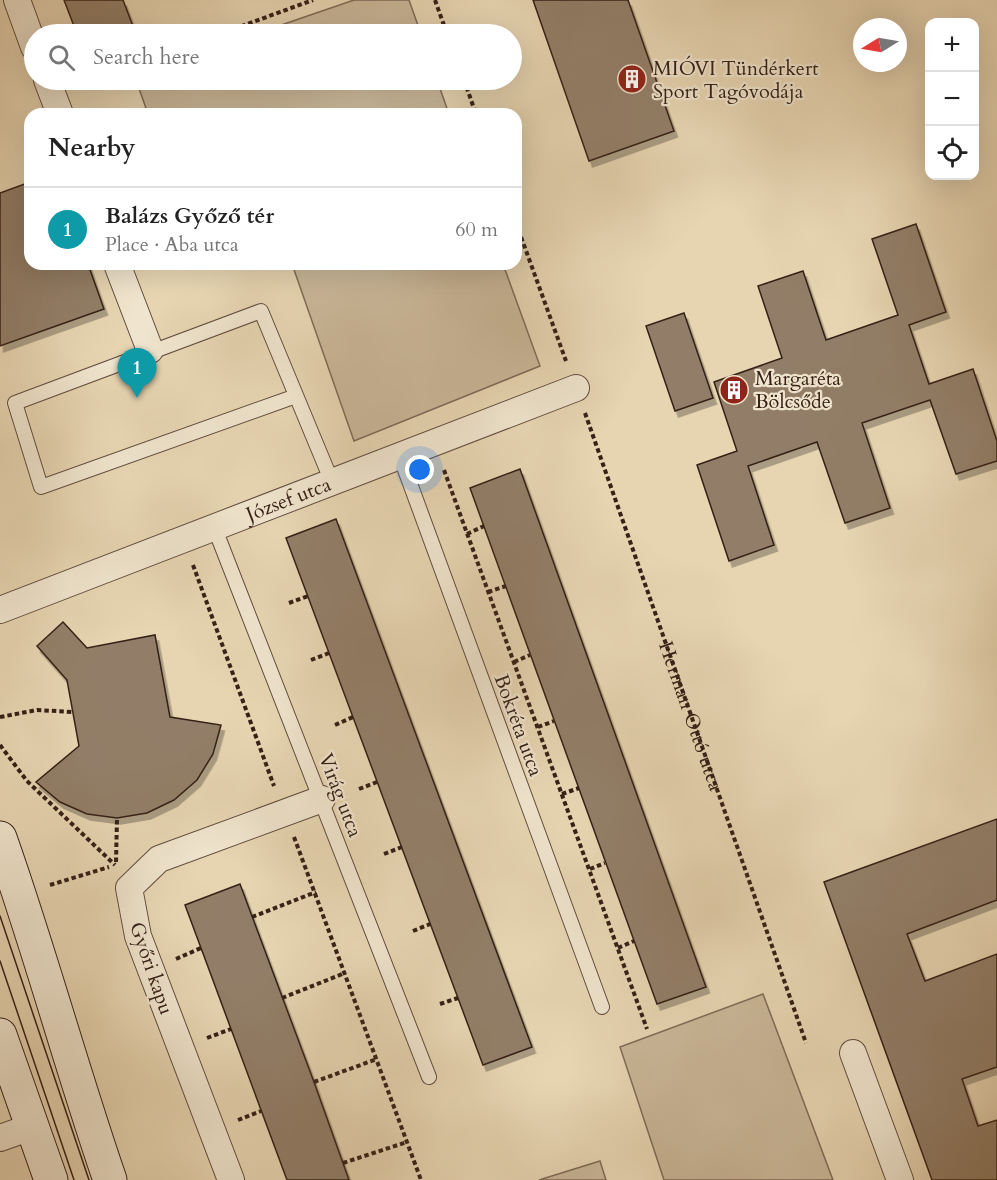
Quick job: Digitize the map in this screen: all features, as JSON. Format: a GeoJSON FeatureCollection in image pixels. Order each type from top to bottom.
{"type":"FeatureCollection","features":[{"type":"Feature","properties":{"kind":"street"},"geometry":{"type":"LineString","coordinates":[[17,0],[26,24]]}},
{"type":"Feature","properties":{"kind":"street"},"geometry":{"type":"LineString","coordinates":[[51,90],[58,108]]}},
{"type":"Feature","properties":{"kind":"street"},"geometry":{"type":"LineString","coordinates":[[119,270],[150,350]]}},
{"type":"Feature","properties":{"kind":"street","name":"József utca"},"geometry":{"type":"LineString","coordinates":[[0,610],[576,388]]}},
{"type":"Feature","properties":{"kind":"street","name":"Győri kapu"},"geometry":{"type":"LineString","coordinates":[[231,1180],[138,936],[129,888],[159,859],[322,799]]}},
{"type":"Feature","properties":{"kind":"street"},"geometry":{"type":"LineString","coordinates":[[0,838],[31,924],[86,1110],[110,1180]]}},
{"type":"Feature","properties":{"kind":"street"},"geometry":{"type":"LineString","coordinates":[[0,1035],[51,1180]]}},
{"type":"Feature","properties":{"kind":"street"},"geometry":{"type":"LineString","coordinates":[[853,1053],[900,1180]]}},
{"type":"Feature","properties":{"kind":"street"},"geometry":{"type":"LineString","coordinates":[[0,1137],[31,1127]]}},
{"type":"Feature","properties":{"kind":"lane"},"geometry":{"type":"LineString","coordinates":[[296,396],[41,487],[15,403],[150,350],[261,311],[332,482]]}},
{"type":"Feature","properties":{"kind":"lane","name":"Bokréta utca"},"geometry":{"type":"LineString","coordinates":[[400,456],[602,1007]]}},
{"type":"Feature","properties":{"kind":"lane","name":"Virág utca"},"geometry":{"type":"LineString","coordinates":[[214,529],[322,799],[429,1077]]}},
{"type":"Feature","properties":{"kind":"path"},"geometry":{"type":"LineString","coordinates":[[247,24],[313,0]]}},
{"type":"Feature","properties":{"kind":"path"},"geometry":{"type":"LineString","coordinates":[[435,0],[443,24]]}},
{"type":"Feature","properties":{"kind":"path"},"geometry":{"type":"LineString","coordinates":[[468,90],[474,108]]}},
{"type":"Feature","properties":{"kind":"path","name":"Herman Ottó utca"},"geometry":{"type":"LineString","coordinates":[[522,240],[806,1043]]}},
{"type":"Feature","properties":{"kind":"path"},"geometry":{"type":"LineString","coordinates":[[440,461],[647,1029]]}},
{"type":"Feature","properties":{"kind":"path"},"geometry":{"type":"LineString","coordinates":[[467,534],[484,526]]}},
{"type":"Feature","properties":{"kind":"path"},"geometry":{"type":"LineString","coordinates":[[488,592],[506,586]]}},
{"type":"Feature","properties":{"kind":"path"},"geometry":{"type":"LineString","coordinates":[[289,603],[308,596]]}},
{"type":"Feature","properties":{"kind":"path"},"geometry":{"type":"LineString","coordinates":[[310,660],[329,653]]}},
{"type":"Feature","properties":{"kind":"path"},"geometry":{"type":"LineString","coordinates":[[514,662],[530,655]]}},
{"type":"Feature","properties":{"kind":"path"},"geometry":{"type":"LineString","coordinates":[[0,717],[37,710],[73,712]]}},
{"type":"Feature","properties":{"kind":"path"},"geometry":{"type":"LineString","coordinates":[[335,725],[353,717]]}},
{"type":"Feature","properties":{"kind":"path"},"geometry":{"type":"LineString","coordinates":[[538,727],[555,721]]}},
{"type":"Feature","properties":{"kind":"path"},"geometry":{"type":"LineString","coordinates":[[0,745],[27,781],[116,865]]}},
{"type":"Feature","properties":{"kind":"path"},"geometry":{"type":"LineString","coordinates":[[359,789],[377,782]]}},
{"type":"Feature","properties":{"kind":"path"},"geometry":{"type":"LineString","coordinates":[[562,794],[579,788]]}},
{"type":"Feature","properties":{"kind":"path"},"geometry":{"type":"LineString","coordinates":[[116,865],[117,818]]}},
{"type":"Feature","properties":{"kind":"path"},"geometry":{"type":"LineString","coordinates":[[384,854],[402,847]]}},
{"type":"Feature","properties":{"kind":"path"},"geometry":{"type":"LineString","coordinates":[[590,869],[605,863]]}},
{"type":"Feature","properties":{"kind":"path"},"geometry":{"type":"LineString","coordinates":[[44,888],[116,865]]}},
{"type":"Feature","properties":{"kind":"path"},"geometry":{"type":"LineString","coordinates":[[252,917],[316,892]]}},
{"type":"Feature","properties":{"kind":"path"},"geometry":{"type":"LineString","coordinates":[[413,931],[430,924]]}},
{"type":"Feature","properties":{"kind":"path"},"geometry":{"type":"LineString","coordinates":[[618,948],[634,941]]}},
{"type":"Feature","properties":{"kind":"path"},"geometry":{"type":"LineString","coordinates":[[282,998],[345,973]]}},
{"type":"Feature","properties":{"kind":"path"},"geometry":{"type":"LineString","coordinates":[[440,1004],[458,998]]}},
{"type":"Feature","properties":{"kind":"path"},"geometry":{"type":"LineString","coordinates":[[314,1082],[377,1059]]}},
{"type":"Feature","properties":{"kind":"path"},"geometry":{"type":"LineString","coordinates":[[400,1118],[421,1180]]}},
{"type":"Feature","properties":{"kind":"path"},"geometry":{"type":"LineString","coordinates":[[343,1163],[407,1142]]}},
{"type":"Feature","properties":{"kind":"shaded area"},"geometry":{"type":"Polygon","coordinates":[[[354,0],[409,0],[417,24],[284,24],[354,0]]]}},
{"type":"Feature","properties":{"kind":"shaded area"},"geometry":{"type":"Polygon","coordinates":[[[140,90],[441,90],[447,108],[146,108],[140,90]]]}},
{"type":"Feature","properties":{"kind":"shaded area"},"geometry":{"type":"Polygon","coordinates":[[[294,270],[505,270],[540,366],[354,441],[294,270]]]}},
{"type":"Feature","properties":{"kind":"shaded area"},"geometry":{"type":"Polygon","coordinates":[[[763,994],[833,1180],[664,1180],[620,1047],[763,994]]]}},
{"type":"Feature","properties":{"kind":"shaded area"},"geometry":{"type":"Polygon","coordinates":[[[600,1161],[606,1180],[539,1180],[600,1161]]]}},
{"type":"Feature","properties":{"kind":"building"},"geometry":{"type":"Polygon","coordinates":[[[64,0],[123,0],[132,24],[73,24],[64,0]]]}},
{"type":"Feature","properties":{"kind":"building","name":"MIÓVI Tündérkert Sport Tagóvodája"},"geometry":{"type":"Polygon","coordinates":[[[533,0],[628,0],[674,131],[589,161],[533,0]]]}},
{"type":"Feature","properties":{"kind":"building"},"geometry":{"type":"Polygon","coordinates":[[[24,184],[24,270],[90,270],[104,309],[0,346],[0,193],[24,184]]]}},
{"type":"Feature","properties":{"kind":"building","name":"Margaréta Bölcsőde"},"geometry":{"type":"Polygon","coordinates":[[[916,224],[946,312],[909,325],[929,384],[973,369],[997,441],[997,461],[956,474],[930,400],[862,423],[890,508],[845,523],[817,442],[748,466],[774,545],[729,561],[697,465],[737,451],[714,382],[782,358],[758,286],[803,271],[826,340],[898,315],[872,239],[916,224]]]}},
{"type":"Feature","properties":{"kind":"building"},"geometry":{"type":"Polygon","coordinates":[[[684,313],[713,398],[675,411],[646,326],[684,313]]]}},
{"type":"Feature","properties":{"kind":"building"},"geometry":{"type":"Polygon","coordinates":[[[520,469],[706,987],[657,1004],[470,488],[520,469]]]}},
{"type":"Feature","properties":{"kind":"building"},"geometry":{"type":"Polygon","coordinates":[[[336,519],[532,1047],[483,1065],[286,538],[336,519]]]}},
{"type":"Feature","properties":{"kind":"building"},"geometry":{"type":"Polygon","coordinates":[[[63,622],[87,648],[155,635],[170,717],[221,725],[213,754],[197,780],[174,800],[147,813],[117,818],[87,814],[60,802],[36,782],[79,746],[67,680],[37,646],[63,622]]]}},
{"type":"Feature","properties":{"kind":"building"},"geometry":{"type":"Polygon","coordinates":[[[997,819],[997,900],[907,934],[925,981],[997,954],[997,1067],[962,1079],[978,1126],[997,1120],[997,1180],[932,1180],[824,882],[997,819]]]}},
{"type":"Feature","properties":{"kind":"building"},"geometry":{"type":"Polygon","coordinates":[[[240,884],[349,1180],[287,1180],[185,905],[240,884]]]}},
{"type":"Feature","properties":{"kind":"tram line"},"geometry":{"type":"LineString","coordinates":[[0,916],[89,1180]]}},
{"type":"Feature","properties":{"kind":"tram line"},"geometry":{"type":"LineString","coordinates":[[0,961],[74,1180]]}},
{"type":"Feature","properties":{"kind":"place","name":"MIÓVI Tündérkert Sport Tagóvodája"},"geometry":{"type":"Point","coordinates":[632,79]}},
{"type":"Feature","properties":{"kind":"place","name":"Margaréta Bölcsőde"},"geometry":{"type":"Point","coordinates":[734,390]}},
{"type":"Feature","properties":{"kind":"place","name":"Balázs Győző tér"},"geometry":{"type":"Point","coordinates":[137,398]}}]}
